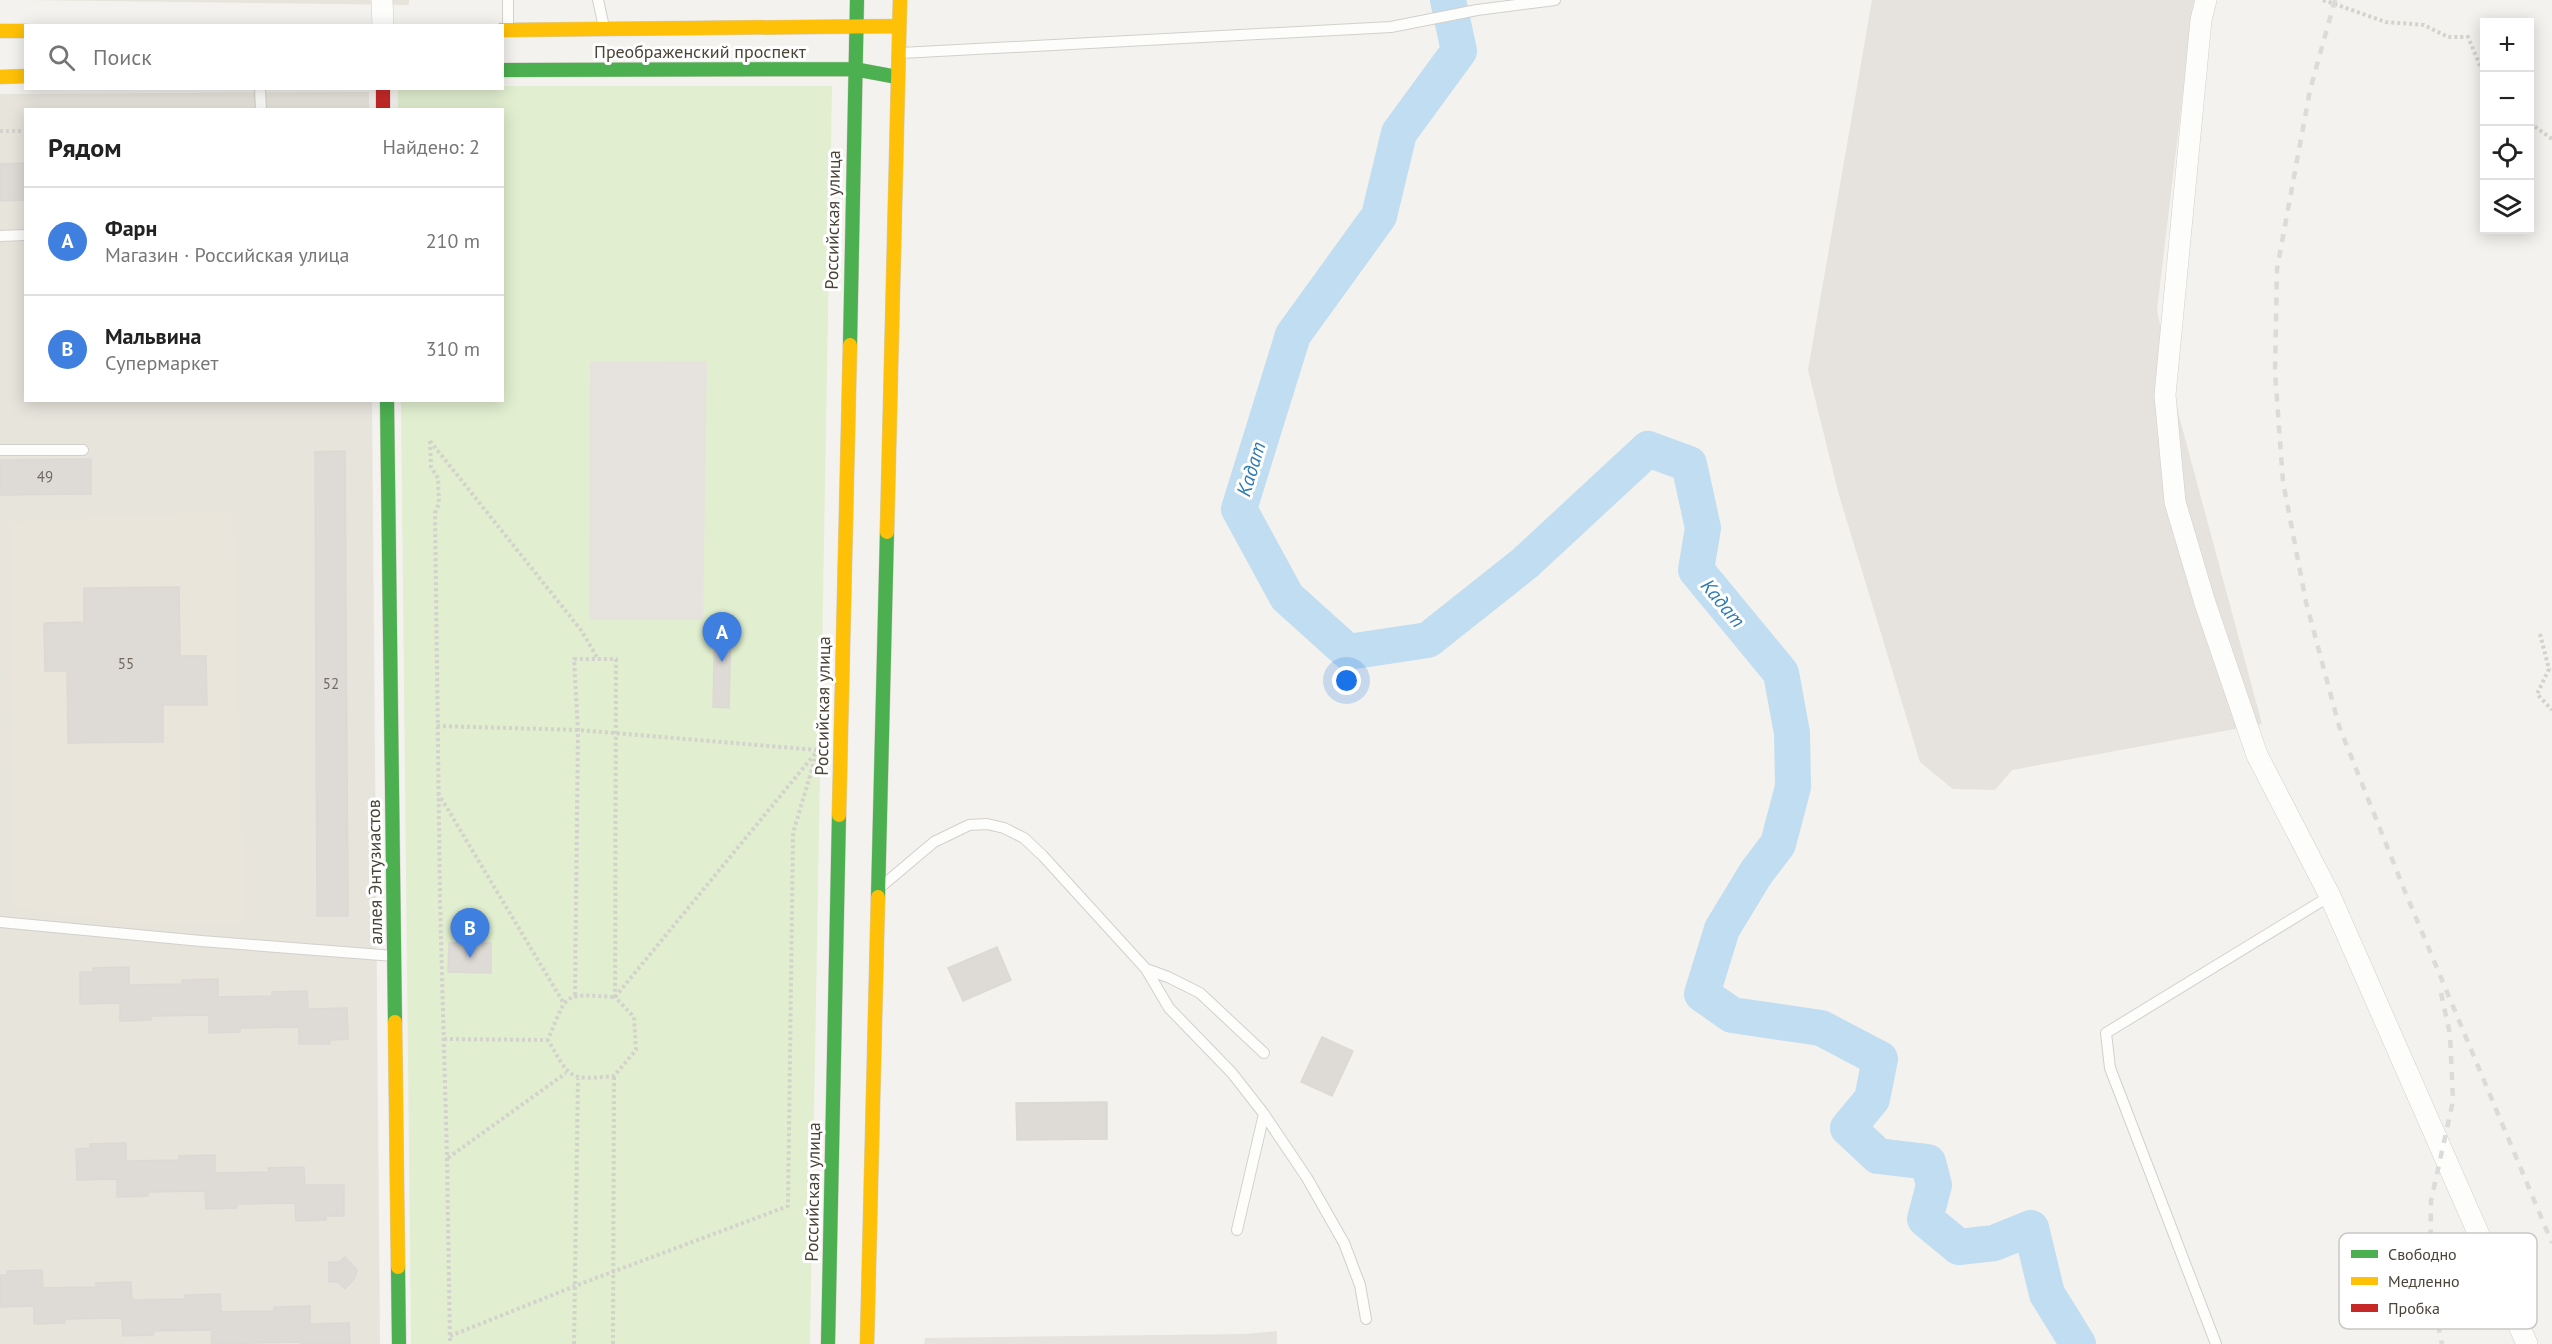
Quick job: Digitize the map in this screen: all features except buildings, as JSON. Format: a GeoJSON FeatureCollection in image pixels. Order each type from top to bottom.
{"type":"FeatureCollection","features":[{"type":"Feature","properties":{"kind":"main road","name":"Российская улица"},"geometry":{"type":"LineString","coordinates":[[828,1344],[857,0]]}},
{"type":"Feature","properties":{"kind":"main road"},"geometry":{"type":"LineString","coordinates":[[867,1344],[900,0]]}},
{"type":"Feature","properties":{"kind":"main road","name":"Преображенский проспект"},"geometry":{"type":"LineString","coordinates":[[505,30],[899,26]]}},
{"type":"Feature","properties":{"kind":"main road"},"geometry":{"type":"LineString","coordinates":[[0,31],[24,31]]}},
{"type":"Feature","properties":{"kind":"main road","name":"Преображенский проспект"},"geometry":{"type":"LineString","coordinates":[[504,70],[854,69],[897,77]]}},
{"type":"Feature","properties":{"kind":"main road"},"geometry":{"type":"LineString","coordinates":[[0,77],[24,76]]}},
{"type":"Feature","properties":{"kind":"main road"},"geometry":{"type":"LineString","coordinates":[[383,90],[383,108]]}},
{"type":"Feature","properties":{"kind":"main road","name":"аллея Энтузиастов"},"geometry":{"type":"LineString","coordinates":[[387,402],[399,1344]]}},
{"type":"Feature","properties":{"kind":"street"},"geometry":{"type":"LineString","coordinates":[[382,0],[383,24]]}},
{"type":"Feature","properties":{"kind":"street"},"geometry":{"type":"LineString","coordinates":[[2206,0],[2201,20],[2165,395],[2175,502],[2205,603],[2257,755],[2330,896],[2478,1233]]}},
{"type":"Feature","properties":{"kind":"street"},"geometry":{"type":"LineString","coordinates":[[2520,1329],[2527,1344]]}},
{"type":"Feature","properties":{"kind":"lane"},"geometry":{"type":"LineString","coordinates":[[505,30],[508,0]]}},
{"type":"Feature","properties":{"kind":"lane"},"geometry":{"type":"LineString","coordinates":[[598,0],[604,30]]}},
{"type":"Feature","properties":{"kind":"lane"},"geometry":{"type":"LineString","coordinates":[[899,53],[1391,27],[1477,10],[1554,0]]}},
{"type":"Feature","properties":{"kind":"lane"},"geometry":{"type":"LineString","coordinates":[[260,90],[261,108]]}},
{"type":"Feature","properties":{"kind":"lane"},"geometry":{"type":"LineString","coordinates":[[0,236],[24,235]]}},
{"type":"Feature","properties":{"kind":"lane"},"geometry":{"type":"LineString","coordinates":[[0,450],[83,450]]}},
{"type":"Feature","properties":{"kind":"lane"},"geometry":{"type":"LineString","coordinates":[[878,889],[934,842],[969,825],[987,824],[1004,828],[1024,838],[1146,969],[1169,1008],[1232,1073],[1264,1114],[1307,1178],[1344,1243],[1360,1284],[1366,1319]]}},
{"type":"Feature","properties":{"kind":"lane"},"geometry":{"type":"LineString","coordinates":[[2216,1344],[2110,1068],[2106,1033],[2330,896]]}},
{"type":"Feature","properties":{"kind":"lane"},"geometry":{"type":"LineString","coordinates":[[0,922],[201,942],[394,956]]}},
{"type":"Feature","properties":{"kind":"lane"},"geometry":{"type":"LineString","coordinates":[[1146,969],[1168,976],[1200,993],[1264,1053]]}},
{"type":"Feature","properties":{"kind":"lane"},"geometry":{"type":"LineString","coordinates":[[1237,1230],[1264,1114]]}},
{"type":"Feature","properties":{"kind":"path"},"geometry":{"type":"LineString","coordinates":[[2323,0],[2386,22],[2424,25],[2448,37],[2468,37],[2483,72]]}},
{"type":"Feature","properties":{"kind":"path"},"geometry":{"type":"LineString","coordinates":[[2533,126],[2552,139]]}},
{"type":"Feature","properties":{"kind":"path"},"geometry":{"type":"LineString","coordinates":[[0,131],[24,131]]}},
{"type":"Feature","properties":{"kind":"path"},"geometry":{"type":"LineString","coordinates":[[450,1344],[437,726],[435,513],[439,503],[438,478],[431,467],[430,441],[581,630],[598,659]]}},
{"type":"Feature","properties":{"kind":"path"},"geometry":{"type":"LineString","coordinates":[[2540,633],[2548,669],[2537,694],[2552,710]]}},
{"type":"Feature","properties":{"kind":"path"},"geometry":{"type":"LineString","coordinates":[[574,995],[578,730],[574,659],[616,659],[618,734],[615,997]]}},
{"type":"Feature","properties":{"kind":"path"},"geometry":{"type":"LineString","coordinates":[[437,726],[578,730],[818,750]]}},
{"type":"Feature","properties":{"kind":"path"},"geometry":{"type":"LineString","coordinates":[[615,997],[818,750]]}},
{"type":"Feature","properties":{"kind":"path"},"geometry":{"type":"LineString","coordinates":[[450,1336],[788,1206],[793,832],[818,750]]}},
{"type":"Feature","properties":{"kind":"path"},"geometry":{"type":"LineString","coordinates":[[438,792],[564,1002]]}},
{"type":"Feature","properties":{"kind":"path"},"geometry":{"type":"LineString","coordinates":[[548,1040],[564,1002],[574,995],[615,997],[634,1017],[636,1050],[614,1076],[613,1344]]}},
{"type":"Feature","properties":{"kind":"path"},"geometry":{"type":"LineString","coordinates":[[444,1039],[548,1040]]}},
{"type":"Feature","properties":{"kind":"path"},"geometry":{"type":"LineString","coordinates":[[548,1040],[566,1072],[578,1079],[614,1076]]}},
{"type":"Feature","properties":{"kind":"path"},"geometry":{"type":"LineString","coordinates":[[447,1158],[566,1072]]}},
{"type":"Feature","properties":{"kind":"path"},"geometry":{"type":"LineString","coordinates":[[574,1344],[578,1079]]}},
{"type":"Feature","properties":{"kind":"shaded area"},"geometry":{"type":"Polygon","coordinates":[[[26,0],[409,0],[409,5],[408,5],[26,0]]]}},
{"type":"Feature","properties":{"kind":"shaded area"},"geometry":{"type":"Polygon","coordinates":[[[1872,0],[2194,0],[2157,310],[2179,416],[2262,724],[2012,770],[1995,790],[1953,789],[1920,762],[1839,495],[1808,370],[1872,0]]]}},
{"type":"Feature","properties":{"kind":"shaded area"},"geometry":{"type":"Polygon","coordinates":[[[369,92],[369,108],[24,108],[24,402],[372,402],[380,1344],[0,1344],[0,94],[369,92]]]}},
{"type":"Feature","properties":{"kind":"shaded area"},"geometry":{"type":"Polygon","coordinates":[[[707,361],[703,620],[589,620],[590,362],[707,361]]]}},
{"type":"Feature","properties":{"kind":"shaded area"},"geometry":{"type":"Polygon","coordinates":[[[233,511],[244,922],[152,926],[14,908],[11,522],[233,511]]]}},
{"type":"Feature","properties":{"kind":"shaded area"},"geometry":{"type":"Polygon","coordinates":[[[1277,1331],[1277,1344],[924,1344],[925,1338],[1244,1334],[1277,1331]]]}},
{"type":"Feature","properties":{"kind":"green space"},"geometry":{"type":"Polygon","coordinates":[[[504,86],[832,86],[810,1344],[411,1344],[401,402],[504,402],[504,108],[398,108],[398,90],[504,90],[504,86]]]}},
{"type":"Feature","properties":{"kind":"waterway","name":"Кадат"},"geometry":{"type":"LineString","coordinates":[[1448,0],[1459,51],[1399,133],[1379,216],[1293,335],[1239,509],[1287,597],[1348,652],[1428,640],[1525,563],[1648,449],[1689,464],[1703,528],[1696,570],[1781,673],[1792,733],[1793,787],[1778,844],[1756,873],[1722,929],[1702,994],[1732,1015],[1821,1028],[1880,1059],[1872,1099],[1848,1128],[1878,1156],[1928,1162],[1934,1185],[1925,1219],[1959,1247],[1994,1243],[2031,1228],[2047,1294],[2078,1344]]}},
{"type":"Feature","properties":{"kind":"railway"},"geometry":{"type":"LineString","coordinates":[[2335,0],[2310,90],[2277,269],[2275,372],[2283,482],[2306,602],[2339,726],[2406,894],[2552,1243]]}},
{"type":"Feature","properties":{"kind":"railway"},"geometry":{"type":"LineString","coordinates":[[2431,1233],[2431,1201],[2453,1101],[2450,1034],[2441,993]]}},
{"type":"Feature","properties":{"kind":"railway"},"geometry":{"type":"LineString","coordinates":[[2439,1329],[2442,1344]]}},
{"type":"Feature","properties":{"kind":"traffic: fast"},"geometry":{"type":"LineString","coordinates":[[850,345],[857,0]]}},
{"type":"Feature","properties":{"kind":"traffic: fast"},"geometry":{"type":"LineString","coordinates":[[504,70],[854,69],[897,77]]}},
{"type":"Feature","properties":{"kind":"traffic: fast"},"geometry":{"type":"LineString","coordinates":[[387,402],[395,1022]]}},
{"type":"Feature","properties":{"kind":"traffic: fast"},"geometry":{"type":"LineString","coordinates":[[878,897],[887,532]]}},
{"type":"Feature","properties":{"kind":"traffic: fast"},"geometry":{"type":"LineString","coordinates":[[828,1344],[839,815]]}},
{"type":"Feature","properties":{"kind":"traffic: fast"},"geometry":{"type":"LineString","coordinates":[[398,1267],[399,1344]]}},
{"type":"Feature","properties":{"kind":"traffic: slow"},"geometry":{"type":"LineString","coordinates":[[887,532],[900,0]]}},
{"type":"Feature","properties":{"kind":"traffic: slow"},"geometry":{"type":"LineString","coordinates":[[504,30],[899,26]]}},
{"type":"Feature","properties":{"kind":"traffic: slow"},"geometry":{"type":"LineString","coordinates":[[0,31],[24,31]]}},
{"type":"Feature","properties":{"kind":"traffic: slow"},"geometry":{"type":"LineString","coordinates":[[0,77],[24,76]]}},
{"type":"Feature","properties":{"kind":"traffic: slow"},"geometry":{"type":"LineString","coordinates":[[839,815],[850,345]]}},
{"type":"Feature","properties":{"kind":"traffic: slow"},"geometry":{"type":"LineString","coordinates":[[867,1344],[878,897]]}},
{"type":"Feature","properties":{"kind":"traffic: slow"},"geometry":{"type":"LineString","coordinates":[[395,1022],[398,1267]]}},
{"type":"Feature","properties":{"kind":"traffic: jam"},"geometry":{"type":"LineString","coordinates":[[383,90],[383,108]]}},
{"type":"Feature","properties":{"kind":"place","name":"Фарн"},"geometry":{"type":"Point","coordinates":[722,662]}},
{"type":"Feature","properties":{"kind":"place","name":"Мальвина"},"geometry":{"type":"Point","coordinates":[470,958]}}]}
